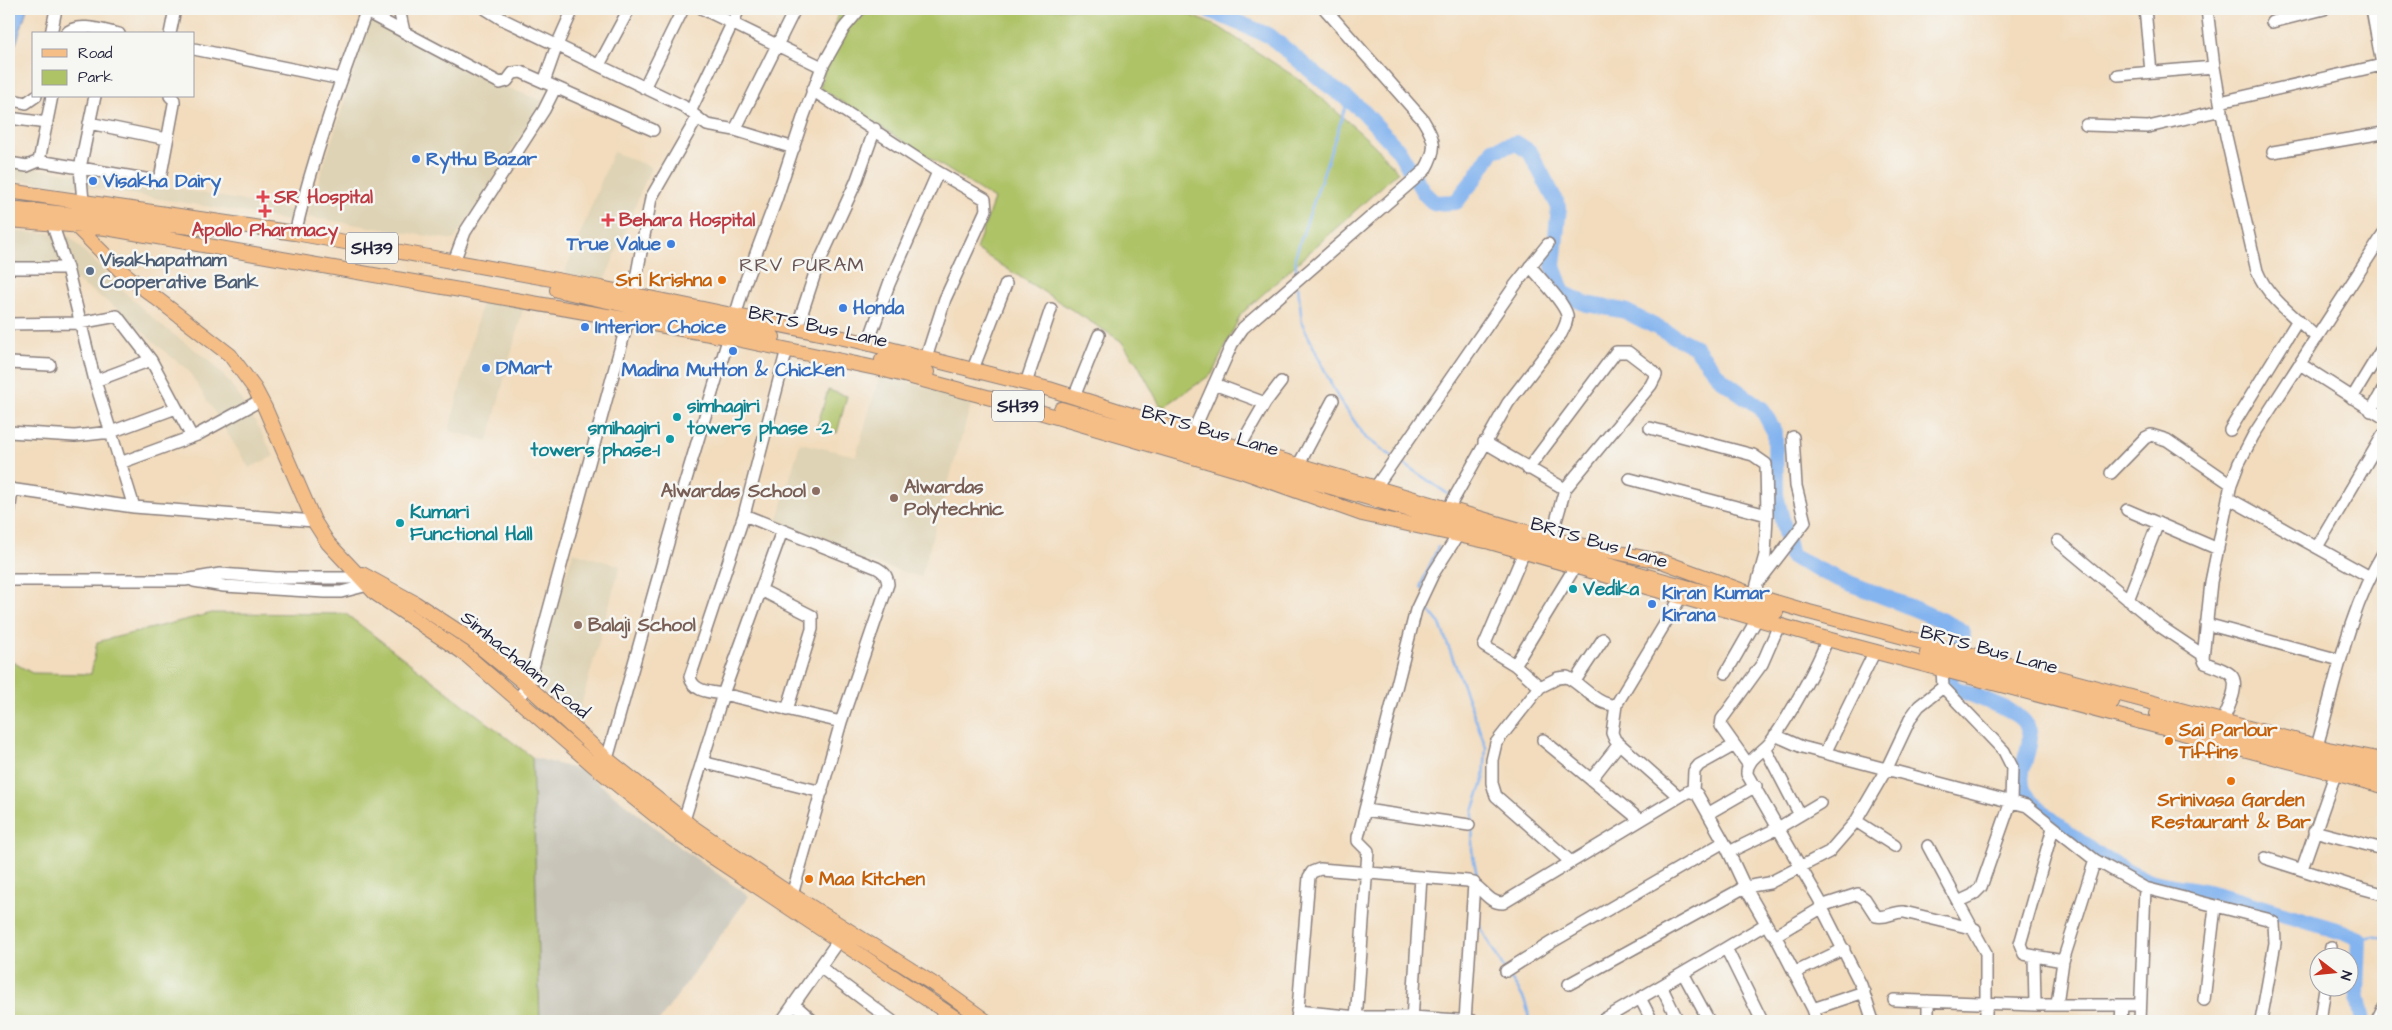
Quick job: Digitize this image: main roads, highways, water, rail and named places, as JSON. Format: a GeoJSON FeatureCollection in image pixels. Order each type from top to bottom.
{"type":"FeatureCollection","features":[{"type":"Feature","properties":{"kind":"main road","name":"SH39"},"geometry":{"type":"LineString","coordinates":[[9,191],[78,213],[628,320],[730,327],[796,328],[973,369],[1074,397],[1298,466],[1551,539],[1664,562],[1755,590],[1944,662],[1988,670],[2383,786]]}},
{"type":"Feature","properties":{"kind":"main road","name":"BRTS Bus Lane"},"geometry":{"type":"LineString","coordinates":[[9,208],[78,213],[219,230],[564,292],[911,367],[1150,433],[1417,512],[1944,662]]}},
{"type":"Feature","properties":{"kind":"main road","name":"SH39"},"geometry":{"type":"LineString","coordinates":[[9,220],[52,223],[78,213],[294,233],[454,264],[633,295],[730,327],[787,349],[885,370],[1002,401],[1241,471],[1348,510],[1524,552],[1827,639],[1875,651],[1988,670],[2223,721],[2317,746],[2383,760]]}},
{"type":"Feature","properties":{"kind":"main road","name":"Simhachalam Road"},"geometry":{"type":"LineString","coordinates":[[78,213],[132,280],[230,355],[261,400],[314,521],[328,543],[361,578],[415,603],[473,641],[528,686],[686,827],[846,927],[943,990],[986,1021]]}},
{"type":"Feature","properties":{"kind":"main road"},"geometry":{"type":"LineString","coordinates":[[361,578],[375,593],[464,653],[592,764],[686,827],[838,941],[960,1021]]}},
{"type":"Feature","properties":{"kind":"main road","name":"BRTS Bus Lane"},"geometry":{"type":"LineString","coordinates":[[1988,670],[2383,773]]}},
{"type":"Feature","properties":{"kind":"main road"},"geometry":{"type":"LineString","coordinates":[[838,941],[846,927]]}},
{"type":"Feature","properties":{"kind":"water"},"geometry":{"type":"Polygon","coordinates":[[[9,9],[27,9],[16,44],[9,47],[9,9]]]}},
{"type":"Feature","properties":{"kind":"waterway"},"geometry":{"type":"LineString","coordinates":[[1206,9],[1270,36],[1323,81],[1362,110],[1399,151],[1424,193],[1434,203],[1456,202],[1476,177],[1493,150],[1516,143],[1530,152],[1559,207],[1553,266],[1563,293],[1586,304],[1625,311],[1695,347],[1721,379],[1762,409],[1775,433],[1776,495],[1791,556],[1812,567],[1919,610],[1961,630],[1963,638],[1949,683],[1956,689],[2013,713],[2027,726],[2030,736],[2029,746],[2021,779],[2024,791],[2043,812],[2095,852],[2121,869],[2143,879],[2225,897],[2343,932],[2359,939],[2357,993],[2363,1021]]}},
{"type":"Feature","properties":{"kind":"waterway"},"geometry":{"type":"LineString","coordinates":[[1297,276],[1295,257],[1348,100]]}},
{"type":"Feature","properties":{"kind":"waterway"},"geometry":{"type":"LineString","coordinates":[[1298,286],[1302,323],[1337,396],[1366,438],[1393,457]]}},
{"type":"Feature","properties":{"kind":"waterway"},"geometry":{"type":"LineString","coordinates":[[1398,460],[1448,494]]}},
{"type":"Feature","properties":{"kind":"waterway"},"geometry":{"type":"LineString","coordinates":[[1422,589],[1421,585],[1438,547]]}},
{"type":"Feature","properties":{"kind":"waterway"},"geometry":{"type":"LineString","coordinates":[[1426,599],[1430,612],[1440,624],[1486,747],[1484,779],[1473,811],[1472,850],[1478,881]]}},
{"type":"Feature","properties":{"kind":"waterway"},"geometry":{"type":"LineString","coordinates":[[1477,914],[1480,927],[1504,969]]}},
{"type":"Feature","properties":{"kind":"waterway"},"geometry":{"type":"LineString","coordinates":[[2359,939],[2373,936],[2383,939]]}},
{"type":"Feature","properties":{"kind":"waterway"},"geometry":{"type":"LineString","coordinates":[[1507,974],[1525,1002],[1528,1021]]}},
{"type":"Feature","properties":{"kind":"place","name":"Rythu Bazar"},"geometry":{"type":"Point","coordinates":[416,159]}},
{"type":"Feature","properties":{"kind":"place","name":"Visakha Dairy"},"geometry":{"type":"Point","coordinates":[93,181]}},
{"type":"Feature","properties":{"kind":"place","name":"SR Hospital"},"geometry":{"type":"Point","coordinates":[263,197]}},
{"type":"Feature","properties":{"kind":"place","name":"Apollo Pharmacy"},"geometry":{"type":"Point","coordinates":[265,211]}},
{"type":"Feature","properties":{"kind":"place","name":"Behara Hospital"},"geometry":{"type":"Point","coordinates":[608,220]}},
{"type":"Feature","properties":{"kind":"place","name":"True Value"},"geometry":{"type":"Point","coordinates":[671,244]}},
{"type":"Feature","properties":{"kind":"place","name":"Visakhapatnam Cooperative Bank"},"geometry":{"type":"Point","coordinates":[90,271]}},
{"type":"Feature","properties":{"kind":"place","name":"Sri Krishna"},"geometry":{"type":"Point","coordinates":[722,280]}},
{"type":"Feature","properties":{"kind":"place","name":"Honda"},"geometry":{"type":"Point","coordinates":[843,308]}},
{"type":"Feature","properties":{"kind":"place","name":"Interior Choice"},"geometry":{"type":"Point","coordinates":[585,327]}},
{"type":"Feature","properties":{"kind":"place","name":"Madina Mutton & Chicken"},"geometry":{"type":"Point","coordinates":[733,351]}},
{"type":"Feature","properties":{"kind":"place","name":"DMart"},"geometry":{"type":"Point","coordinates":[486,368]}},
{"type":"Feature","properties":{"kind":"place","name":"simhagiri towers phase -2"},"geometry":{"type":"Point","coordinates":[677,417]}},
{"type":"Feature","properties":{"kind":"place","name":"smihagiri towers phase-1"},"geometry":{"type":"Point","coordinates":[670,439]}},
{"type":"Feature","properties":{"kind":"place","name":"Alwardas School"},"geometry":{"type":"Point","coordinates":[816,491]}},
{"type":"Feature","properties":{"kind":"place","name":"Alwardas Polytechnic"},"geometry":{"type":"Point","coordinates":[894,498]}},
{"type":"Feature","properties":{"kind":"place","name":"Kumari Functional Hall"},"geometry":{"type":"Point","coordinates":[400,523]}},
{"type":"Feature","properties":{"kind":"place","name":"Vedika"},"geometry":{"type":"Point","coordinates":[1573,589]}},
{"type":"Feature","properties":{"kind":"place","name":"Kiran Kumar Kirana"},"geometry":{"type":"Point","coordinates":[1652,604]}},
{"type":"Feature","properties":{"kind":"place","name":"Balaji School"},"geometry":{"type":"Point","coordinates":[578,625]}},
{"type":"Feature","properties":{"kind":"place","name":"Sai Parlour Tiffins"},"geometry":{"type":"Point","coordinates":[2169,741]}},
{"type":"Feature","properties":{"kind":"place","name":"Srinivasa Garden Restaurant & Bar"},"geometry":{"type":"Point","coordinates":[2231,781]}},
{"type":"Feature","properties":{"kind":"place","name":"Maa Kitchen"},"geometry":{"type":"Point","coordinates":[809,879]}},
{"type":"Feature","properties":{"kind":"district","name":"RRV PURAM"},"geometry":{"type":"Point","coordinates":[802,265]}}]}
